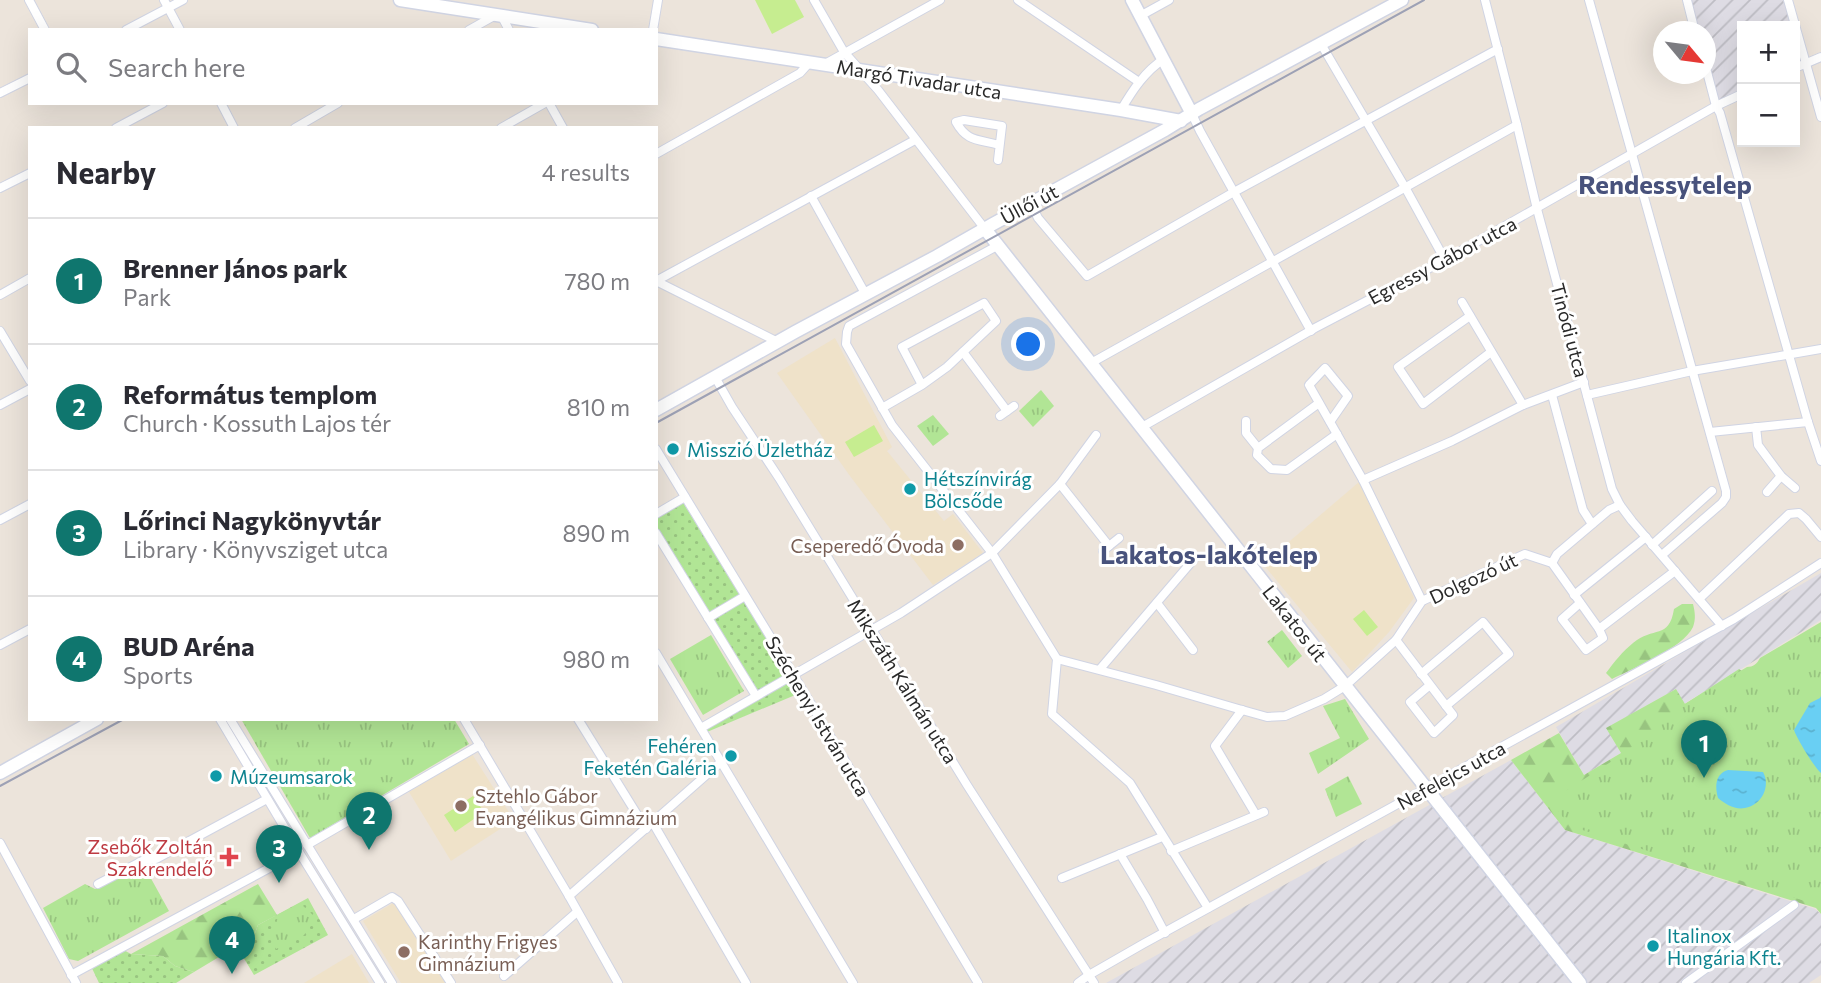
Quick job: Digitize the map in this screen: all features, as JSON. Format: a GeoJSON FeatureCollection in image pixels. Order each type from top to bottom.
{"type":"FeatureCollection","features":[{"type":"Feature","properties":{"kind":"street"},"geometry":{"type":"LineString","coordinates":[[29,0],[44,28]]}},
{"type":"Feature","properties":{"kind":"street"},"geometry":{"type":"LineString","coordinates":[[129,28],[166,4],[183,0]]}},
{"type":"Feature","properties":{"kind":"street"},"geometry":{"type":"LineString","coordinates":[[400,0],[580,28]]}},
{"type":"Feature","properties":{"kind":"street"},"geometry":{"type":"LineString","coordinates":[[653,28],[658,0]]}},
{"type":"Feature","properties":{"kind":"street"},"geometry":{"type":"LineString","coordinates":[[814,0],[844,52],[878,90],[985,229]]}},
{"type":"Feature","properties":{"kind":"street"},"geometry":{"type":"LineString","coordinates":[[823,65],[940,0]]}},
{"type":"Feature","properties":{"kind":"street"},"geometry":{"type":"LineString","coordinates":[[1018,0],[1139,82]]}},
{"type":"Feature","properties":{"kind":"street"},"geometry":{"type":"LineString","coordinates":[[1132,0],[1164,59],[1187,117],[1200,131],[1311,331]]}},
{"type":"Feature","properties":{"kind":"street"},"geometry":{"type":"LineString","coordinates":[[1140,16],[1169,0]]}},
{"type":"Feature","properties":{"kind":"street","name":"Üllői út"},"geometry":{"type":"LineString","coordinates":[[658,409],[1402,0]]}},
{"type":"Feature","properties":{"kind":"street","name":"Tinódi utca"},"geometry":{"type":"LineString","coordinates":[[1485,0],[1537,209],[1612,489],[1620,505],[1652,545],[1722,626]]}},
{"type":"Feature","properties":{"kind":"street"},"geometry":{"type":"LineString","coordinates":[[1589,0],[1726,491],[1722,503],[1662,555]]}},
{"type":"Feature","properties":{"kind":"street"},"geometry":{"type":"LineString","coordinates":[[1686,0],[1692,21]]}},
{"type":"Feature","properties":{"kind":"street"},"geometry":{"type":"LineString","coordinates":[[1788,0],[1821,117]]}},
{"type":"Feature","properties":{"kind":"street"},"geometry":{"type":"LineString","coordinates":[[166,4],[179,28]]}},
{"type":"Feature","properties":{"kind":"street"},"geometry":{"type":"LineString","coordinates":[[473,28],[499,14]]}},
{"type":"Feature","properties":{"kind":"street"},"geometry":{"type":"LineString","coordinates":[[499,14],[508,28]]}},
{"type":"Feature","properties":{"kind":"street","name":"Margó Tivadar utca"},"geometry":{"type":"LineString","coordinates":[[658,39],[1160,117],[1187,117]]}},
{"type":"Feature","properties":{"kind":"street"},"geometry":{"type":"LineString","coordinates":[[1321,44],[1445,260]]}},
{"type":"Feature","properties":{"kind":"street"},"geometry":{"type":"LineString","coordinates":[[1031,204],[1038,218],[1087,275],[1366,119],[1498,49]]}},
{"type":"Feature","properties":{"kind":"street"},"geometry":{"type":"LineString","coordinates":[[1800,66],[1821,57]]}},
{"type":"Feature","properties":{"kind":"street"},"geometry":{"type":"LineString","coordinates":[[1121,110],[1139,82],[1164,59]]}},
{"type":"Feature","properties":{"kind":"street"},"geometry":{"type":"LineString","coordinates":[[658,153],[800,73],[809,63]]}},
{"type":"Feature","properties":{"kind":"street"},"geometry":{"type":"LineString","coordinates":[[0,93],[28,79]]}},
{"type":"Feature","properties":{"kind":"street"},"geometry":{"type":"LineString","coordinates":[[1710,84],[1821,461]]}},
{"type":"Feature","properties":{"kind":"street","name":"Egressy Gábor utca"},"geometry":{"type":"LineString","coordinates":[[1142,428],[1311,331],[1445,260],[1737,96]]}},
{"type":"Feature","properties":{"kind":"street"},"geometry":{"type":"LineString","coordinates":[[120,126],[159,105]]}},
{"type":"Feature","properties":{"kind":"street"},"geometry":{"type":"LineString","coordinates":[[222,105],[233,126]]}},
{"type":"Feature","properties":{"kind":"street"},"geometry":{"type":"LineString","coordinates":[[298,126],[335,105]]}},
{"type":"Feature","properties":{"kind":"street"},"geometry":{"type":"LineString","coordinates":[[505,126],[543,105]]}},
{"type":"Feature","properties":{"kind":"street"},"geometry":{"type":"LineString","coordinates":[[548,105],[562,126]]}},
{"type":"Feature","properties":{"kind":"street"},"geometry":{"type":"LineString","coordinates":[[1160,117],[1165,130]]}},
{"type":"Feature","properties":{"kind":"street"},"geometry":{"type":"LineString","coordinates":[[998,160],[1002,126],[964,120],[956,122],[968,138],[999,145]]}},
{"type":"Feature","properties":{"kind":"street"},"geometry":{"type":"LineString","coordinates":[[1091,363],[1517,125]]}},
{"type":"Feature","properties":{"kind":"street"},"geometry":{"type":"LineString","coordinates":[[658,280],[915,140]]}},
{"type":"Feature","properties":{"kind":"street"},"geometry":{"type":"LineString","coordinates":[[0,188],[28,174]]}},
{"type":"Feature","properties":{"kind":"street"},"geometry":{"type":"LineString","coordinates":[[811,196],[866,295]]}},
{"type":"Feature","properties":{"kind":"street","name":"Lakatos út"},"geometry":{"type":"LineString","coordinates":[[985,229],[1580,983]]}},
{"type":"Feature","properties":{"kind":"street"},"geometry":{"type":"LineString","coordinates":[[997,246],[849,326],[846,344],[900,437],[992,552],[1058,659],[1052,714],[1130,783],[1208,908]]}},
{"type":"Feature","properties":{"kind":"street"},"geometry":{"type":"LineString","coordinates":[[0,295],[28,279]]}},
{"type":"Feature","properties":{"kind":"street"},"geometry":{"type":"LineString","coordinates":[[658,282],[778,342]]}},
{"type":"Feature","properties":{"kind":"street"},"geometry":{"type":"LineString","coordinates":[[1462,302],[1523,405]]}},
{"type":"Feature","properties":{"kind":"street"},"geometry":{"type":"LineString","coordinates":[[882,408],[922,385],[947,367],[996,321],[984,303],[902,347],[922,385]]}},
{"type":"Feature","properties":{"kind":"street"},"geometry":{"type":"LineString","coordinates":[[1470,316],[1398,368],[1423,404],[1491,352]]}},
{"type":"Feature","properties":{"kind":"street"},"geometry":{"type":"LineString","coordinates":[[0,331],[28,378]]}},
{"type":"Feature","properties":{"kind":"street"},"geometry":{"type":"LineString","coordinates":[[1587,396],[1692,371],[1821,349]]}},
{"type":"Feature","properties":{"kind":"street"},"geometry":{"type":"LineString","coordinates":[[963,352],[1007,411]]}},
{"type":"Feature","properties":{"kind":"street"},"geometry":{"type":"LineString","coordinates":[[1330,422],[1348,396],[1325,368],[1309,385],[1320,403],[1330,422],[1363,480],[1422,601]]}},
{"type":"Feature","properties":{"kind":"street","name":"Mikszáth Kálmán utca"},"geometry":{"type":"LineString","coordinates":[[715,377],[967,785],[1091,979]]}},
{"type":"Feature","properties":{"kind":"street"},"geometry":{"type":"LineString","coordinates":[[1363,480],[1452,441],[1523,405],[1584,382]]}},
{"type":"Feature","properties":{"kind":"street"},"geometry":{"type":"LineString","coordinates":[[0,405],[28,390]]}},
{"type":"Feature","properties":{"kind":"street"},"geometry":{"type":"LineString","coordinates":[[1552,395],[1583,510],[1592,524]]}},
{"type":"Feature","properties":{"kind":"street"},"geometry":{"type":"LineString","coordinates":[[1320,403],[1258,449],[1257,455],[1267,467],[1276,471],[1287,470],[1337,434]]}},
{"type":"Feature","properties":{"kind":"street"},"geometry":{"type":"LineString","coordinates":[[1246,421],[1246,433],[1258,449]]}},
{"type":"Feature","properties":{"kind":"street"},"geometry":{"type":"LineString","coordinates":[[1710,432],[1808,422]]}},
{"type":"Feature","properties":{"kind":"street"},"geometry":{"type":"LineString","coordinates":[[1756,427],[1758,444],[1781,476],[1796,488]]}},
{"type":"Feature","properties":{"kind":"street"},"geometry":{"type":"LineString","coordinates":[[701,728],[872,630],[992,552],[1060,485],[1096,435]]}},
{"type":"Feature","properties":{"kind":"street","name":"Széchenyi István utca"},"geometry":{"type":"LineString","coordinates":[[658,453],[978,983]]}},
{"type":"Feature","properties":{"kind":"street"},"geometry":{"type":"LineString","coordinates":[[1767,492],[1781,476]]}},
{"type":"Feature","properties":{"kind":"street"},"geometry":{"type":"LineString","coordinates":[[1060,485],[1106,549],[1118,538]]}},
{"type":"Feature","properties":{"kind":"street"},"geometry":{"type":"LineString","coordinates":[[1652,545],[1712,491]]}},
{"type":"Feature","properties":{"kind":"street"},"geometry":{"type":"LineString","coordinates":[[658,513],[685,497]]}},
{"type":"Feature","properties":{"kind":"street"},"geometry":{"type":"LineString","coordinates":[[0,520],[28,505]]}},
{"type":"Feature","properties":{"kind":"street"},"geometry":{"type":"LineString","coordinates":[[1580,603],[1562,619],[1586,650],[1603,638],[1599,629],[1552,564],[1557,554],[1609,510],[1620,505]]}},
{"type":"Feature","properties":{"kind":"street"},"geometry":{"type":"LineString","coordinates":[[1699,599],[1789,514],[1799,513],[1821,537]]}},
{"type":"Feature","properties":{"kind":"street"},"geometry":{"type":"LineString","coordinates":[[658,536],[756,696]]}},
{"type":"Feature","properties":{"kind":"street"},"geometry":{"type":"LineString","coordinates":[[1574,594],[1646,537]]}},
{"type":"Feature","properties":{"kind":"street","name":"Dolgozó út"},"geometry":{"type":"LineString","coordinates":[[1058,659],[1242,710],[1267,716],[1284,716],[1324,699],[1345,686],[1396,640],[1422,601],[1525,554],[1552,564]]}},
{"type":"Feature","properties":{"kind":"street"},"geometry":{"type":"LineString","coordinates":[[1100,669],[1194,559]]}},
{"type":"Feature","properties":{"kind":"street","name":"Nefelejcs utca"},"geometry":{"type":"LineString","coordinates":[[1078,983],[1091,979],[1208,908],[1722,626],[1821,563]]}},
{"type":"Feature","properties":{"kind":"street"},"geometry":{"type":"LineString","coordinates":[[1599,629],[1675,571]]}},
{"type":"Feature","properties":{"kind":"street"},"geometry":{"type":"LineString","coordinates":[[708,618],[746,596]]}},
{"type":"Feature","properties":{"kind":"street"},"geometry":{"type":"LineString","coordinates":[[1157,603],[1193,650]]}},
{"type":"Feature","properties":{"kind":"street"},"geometry":{"type":"LineString","coordinates":[[1421,674],[1483,622],[1509,654],[1446,706]]}},
{"type":"Feature","properties":{"kind":"street"},"geometry":{"type":"LineString","coordinates":[[0,645],[28,630]]}},
{"type":"Feature","properties":{"kind":"street"},"geometry":{"type":"LineString","coordinates":[[1396,640],[1453,715],[1434,733],[1410,702],[1430,685]]}},
{"type":"Feature","properties":{"kind":"street"},"geometry":{"type":"LineString","coordinates":[[658,656],[853,983]]}},
{"type":"Feature","properties":{"kind":"street"},"geometry":{"type":"LineString","coordinates":[[1171,851],[1260,814],[1215,746],[1242,710]]}},
{"type":"Feature","properties":{"kind":"street"},"geometry":{"type":"LineString","coordinates":[[0,773],[93,721]]}},
{"type":"Feature","properties":{"kind":"street"},"geometry":{"type":"LineString","coordinates":[[221,721],[380,983]]}},
{"type":"Feature","properties":{"kind":"street"},"geometry":{"type":"LineString","coordinates":[[231,721],[392,983]]}},
{"type":"Feature","properties":{"kind":"street"},"geometry":{"type":"LineString","coordinates":[[465,721],[618,983]]}},
{"type":"Feature","properties":{"kind":"street"},"geometry":{"type":"LineString","coordinates":[[579,721],[650,826],[746,983]]}},
{"type":"Feature","properties":{"kind":"street"},"geometry":{"type":"LineString","coordinates":[[307,845],[480,745]]}},
{"type":"Feature","properties":{"kind":"street"},"geometry":{"type":"LineString","coordinates":[[569,896],[721,762]]}},
{"type":"Feature","properties":{"kind":"street"},"geometry":{"type":"LineString","coordinates":[[98,884],[146,859],[156,859],[267,799]]}},
{"type":"Feature","properties":{"kind":"street"},"geometry":{"type":"LineString","coordinates":[[1062,878],[1162,837]]}},
{"type":"Feature","properties":{"kind":"street"},"geometry":{"type":"LineString","coordinates":[[1,849],[74,979],[299,852]]}},
{"type":"Feature","properties":{"kind":"street"},"geometry":{"type":"LineString","coordinates":[[1120,854],[1164,933]]}},
{"type":"Feature","properties":{"kind":"street"},"geometry":{"type":"LineString","coordinates":[[354,919],[392,897],[398,901],[451,983]]}},
{"type":"Feature","properties":{"kind":"street"},"geometry":{"type":"LineString","coordinates":[[1686,983],[1794,905]]}},
{"type":"Feature","properties":{"kind":"street"},"geometry":{"type":"LineString","coordinates":[[504,976],[577,912]]}},
{"type":"Feature","properties":{"kind":"shaded area"},"geometry":{"type":"Polygon","coordinates":[[[1690,0],[1783,0],[1789,21],[1737,21],[1737,93],[1718,102],[1713,84],[1716,84],[1716,21],[1695,21],[1690,0]]]}},
{"type":"Feature","properties":{"kind":"shaded area"},"geometry":{"type":"Polygon","coordinates":[[[835,338],[892,447],[887,451],[944,521],[953,514],[983,553],[933,585],[850,476],[777,373],[835,338]]]}},
{"type":"Feature","properties":{"kind":"shaded area"},"geometry":{"type":"Polygon","coordinates":[[[1359,482],[1414,598],[1389,632],[1352,672],[1263,564],[1359,482]]]}},
{"type":"Feature","properties":{"kind":"shaded area"},"geometry":{"type":"Polygon","coordinates":[[[1821,573],[1821,620],[1684,704],[1676,689],[1607,728],[1621,753],[1584,775],[1556,727],[1821,573]]]}},
{"type":"Feature","properties":{"kind":"shaded area","name":"Sztehlo Gábor Evangélikus Gimnázium"},"geometry":{"type":"Polygon","coordinates":[[[472,754],[514,820],[451,861],[409,792],[472,754]]]}},
{"type":"Feature","properties":{"kind":"shaded area"},"geometry":{"type":"Polygon","coordinates":[[[1511,760],[1565,830],[1815,909],[1821,914],[1821,975],[1809,983],[1106,983],[1511,760]]]}},
{"type":"Feature","properties":{"kind":"shaded area","name":"Karinthy Frigyes Gimnázium"},"geometry":{"type":"Polygon","coordinates":[[[395,902],[445,983],[401,983],[363,921],[395,902]]]}},
{"type":"Feature","properties":{"kind":"shaded area","name":"Karinthy Frigyes Gimnázium"},"geometry":{"type":"Polygon","coordinates":[[[352,954],[369,983],[304,983],[352,954]]]}},
{"type":"Feature","properties":{"kind":"green space"},"geometry":{"type":"Polygon","coordinates":[[[755,0],[795,0],[804,17],[772,34],[755,0]]]}},
{"type":"Feature","properties":{"kind":"green space"},"geometry":{"type":"Polygon","coordinates":[[[1041,390],[1054,406],[1033,427],[1019,411],[1041,390]]]}},
{"type":"Feature","properties":{"kind":"green space"},"geometry":{"type":"Polygon","coordinates":[[[933,415],[949,434],[933,446],[917,426],[933,415]]]}},
{"type":"Feature","properties":{"kind":"green space"},"geometry":{"type":"Polygon","coordinates":[[[874,425],[883,441],[854,457],[845,442],[874,425]]]}},
{"type":"Feature","properties":{"kind":"green space"},"geometry":{"type":"Polygon","coordinates":[[[681,502],[684,504],[800,693],[707,732],[706,730],[759,698],[658,531],[658,516],[681,502]]]}},
{"type":"Feature","properties":{"kind":"green space"},"geometry":{"type":"Polygon","coordinates":[[[1682,604],[1693,604],[1695,613],[1693,627],[1688,635],[1657,657],[1612,679],[1606,673],[1633,643],[1664,629],[1672,619],[1674,609],[1682,604]]]}},
{"type":"Feature","properties":{"kind":"green space"},"geometry":{"type":"Polygon","coordinates":[[[1364,610],[1378,627],[1367,636],[1353,619],[1364,610]]]}},
{"type":"Feature","properties":{"kind":"green space"},"geometry":{"type":"Polygon","coordinates":[[[1821,622],[1821,903],[1817,905],[1570,826],[1550,801],[1623,754],[1683,705],[1747,667],[1755,665],[1760,658],[1821,622]]]}},
{"type":"Feature","properties":{"kind":"green space"},"geometry":{"type":"Polygon","coordinates":[[[1282,630],[1302,656],[1288,668],[1267,642],[1282,630]]]}},
{"type":"Feature","properties":{"kind":"green space"},"geometry":{"type":"Polygon","coordinates":[[[711,635],[744,691],[703,715],[670,659],[711,635]]]}},
{"type":"Feature","properties":{"kind":"green space"},"geometry":{"type":"Polygon","coordinates":[[[1739,669],[1756,681],[1821,814],[1821,914],[1816,908],[1565,830],[1511,760],[1559,733],[1584,775],[1621,753],[1606,728],[1676,689],[1685,704],[1739,669]]]}},
{"type":"Feature","properties":{"kind":"green space"},"geometry":{"type":"Polygon","coordinates":[[[1345,699],[1369,739],[1318,774],[1309,753],[1340,738],[1323,706],[1345,699]]]}},
{"type":"Feature","properties":{"kind":"green space"},"geometry":{"type":"Polygon","coordinates":[[[242,721],[455,721],[469,744],[310,838],[242,721]]]}},
{"type":"Feature","properties":{"kind":"green space"},"geometry":{"type":"Polygon","coordinates":[[[1348,776],[1362,804],[1336,817],[1325,789],[1348,776]]]}},
{"type":"Feature","properties":{"kind":"green space"},"geometry":{"type":"Polygon","coordinates":[[[473,796],[484,812],[455,832],[444,815],[473,796]]]}},
{"type":"Feature","properties":{"kind":"green space"},"geometry":{"type":"Polygon","coordinates":[[[143,864],[169,911],[78,961],[69,959],[43,908],[85,884],[95,889],[143,864]]]}},
{"type":"Feature","properties":{"kind":"green space"},"geometry":{"type":"Polygon","coordinates":[[[258,884],[277,915],[258,925],[254,936],[194,972],[175,966],[163,956],[131,954],[258,884]]]}},
{"type":"Feature","properties":{"kind":"green space"},"geometry":{"type":"Polygon","coordinates":[[[308,898],[328,935],[254,975],[237,947],[254,936],[258,925],[308,898]]]}},
{"type":"Feature","properties":{"kind":"green space"},"geometry":{"type":"Polygon","coordinates":[[[300,903],[316,918],[304,935],[276,949],[271,940],[279,914],[300,903]]]}},
{"type":"Feature","properties":{"kind":"green space"},"geometry":{"type":"Polygon","coordinates":[[[120,948],[131,954],[163,956],[175,966],[194,972],[176,983],[99,983],[90,964],[120,948]]]}},
{"type":"Feature","properties":{"kind":"water"},"geometry":{"type":"Polygon","coordinates":[[[1821,696],[1821,773],[1794,730],[1810,703],[1821,696]]]}},
{"type":"Feature","properties":{"kind":"water"},"geometry":{"type":"Polygon","coordinates":[[[1728,770],[1763,772],[1765,789],[1756,803],[1738,808],[1718,798],[1717,781],[1721,774],[1728,770]]]}},
{"type":"Feature","properties":{"kind":"tram line"},"geometry":{"type":"LineString","coordinates":[[658,422],[1424,0]]}},
{"type":"Feature","properties":{"kind":"tram line"},"geometry":{"type":"LineString","coordinates":[[0,786],[120,721]]}},
{"type":"Feature","properties":{"kind":"place","name":"Misszió Üzletház"},"geometry":{"type":"Point","coordinates":[673,449]}},
{"type":"Feature","properties":{"kind":"place","name":"Hétszínvirág Bölcsőde"},"geometry":{"type":"Point","coordinates":[910,489]}},
{"type":"Feature","properties":{"kind":"place","name":"Cseperedő Óvoda"},"geometry":{"type":"Point","coordinates":[958,545]}},
{"type":"Feature","properties":{"kind":"place","name":"Fehéren Feketén Galéria"},"geometry":{"type":"Point","coordinates":[731,756]}},
{"type":"Feature","properties":{"kind":"place","name":"Múzeumsarok"},"geometry":{"type":"Point","coordinates":[216,776]}},
{"type":"Feature","properties":{"kind":"place","name":"Brenner János park"},"geometry":{"type":"Point","coordinates":[1704,778]}},
{"type":"Feature","properties":{"kind":"place","name":"Sztehlo Gábor Evangélikus Gimnázium"},"geometry":{"type":"Point","coordinates":[461,806]}},
{"type":"Feature","properties":{"kind":"place","name":"Református templom"},"geometry":{"type":"Point","coordinates":[369,850]}},
{"type":"Feature","properties":{"kind":"place","name":"Zsebők Zoltán Szakrendelő"},"geometry":{"type":"Point","coordinates":[229,857]}},
{"type":"Feature","properties":{"kind":"place","name":"Lőrinci Nagykönyvtár"},"geometry":{"type":"Point","coordinates":[279,883]}},
{"type":"Feature","properties":{"kind":"place","name":"Italinox Hungária Kft."},"geometry":{"type":"Point","coordinates":[1653,946]}},
{"type":"Feature","properties":{"kind":"place","name":"Karinthy Frigyes Gimnázium"},"geometry":{"type":"Point","coordinates":[404,952]}},
{"type":"Feature","properties":{"kind":"place","name":"BUD Aréna"},"geometry":{"type":"Point","coordinates":[232,974]}},
{"type":"Feature","properties":{"kind":"district","name":"Rendessytelep"},"geometry":{"type":"Point","coordinates":[1665,183]}},
{"type":"Feature","properties":{"kind":"district","name":"Lakatos-lakótelep"},"geometry":{"type":"Point","coordinates":[1209,553]}}]}
